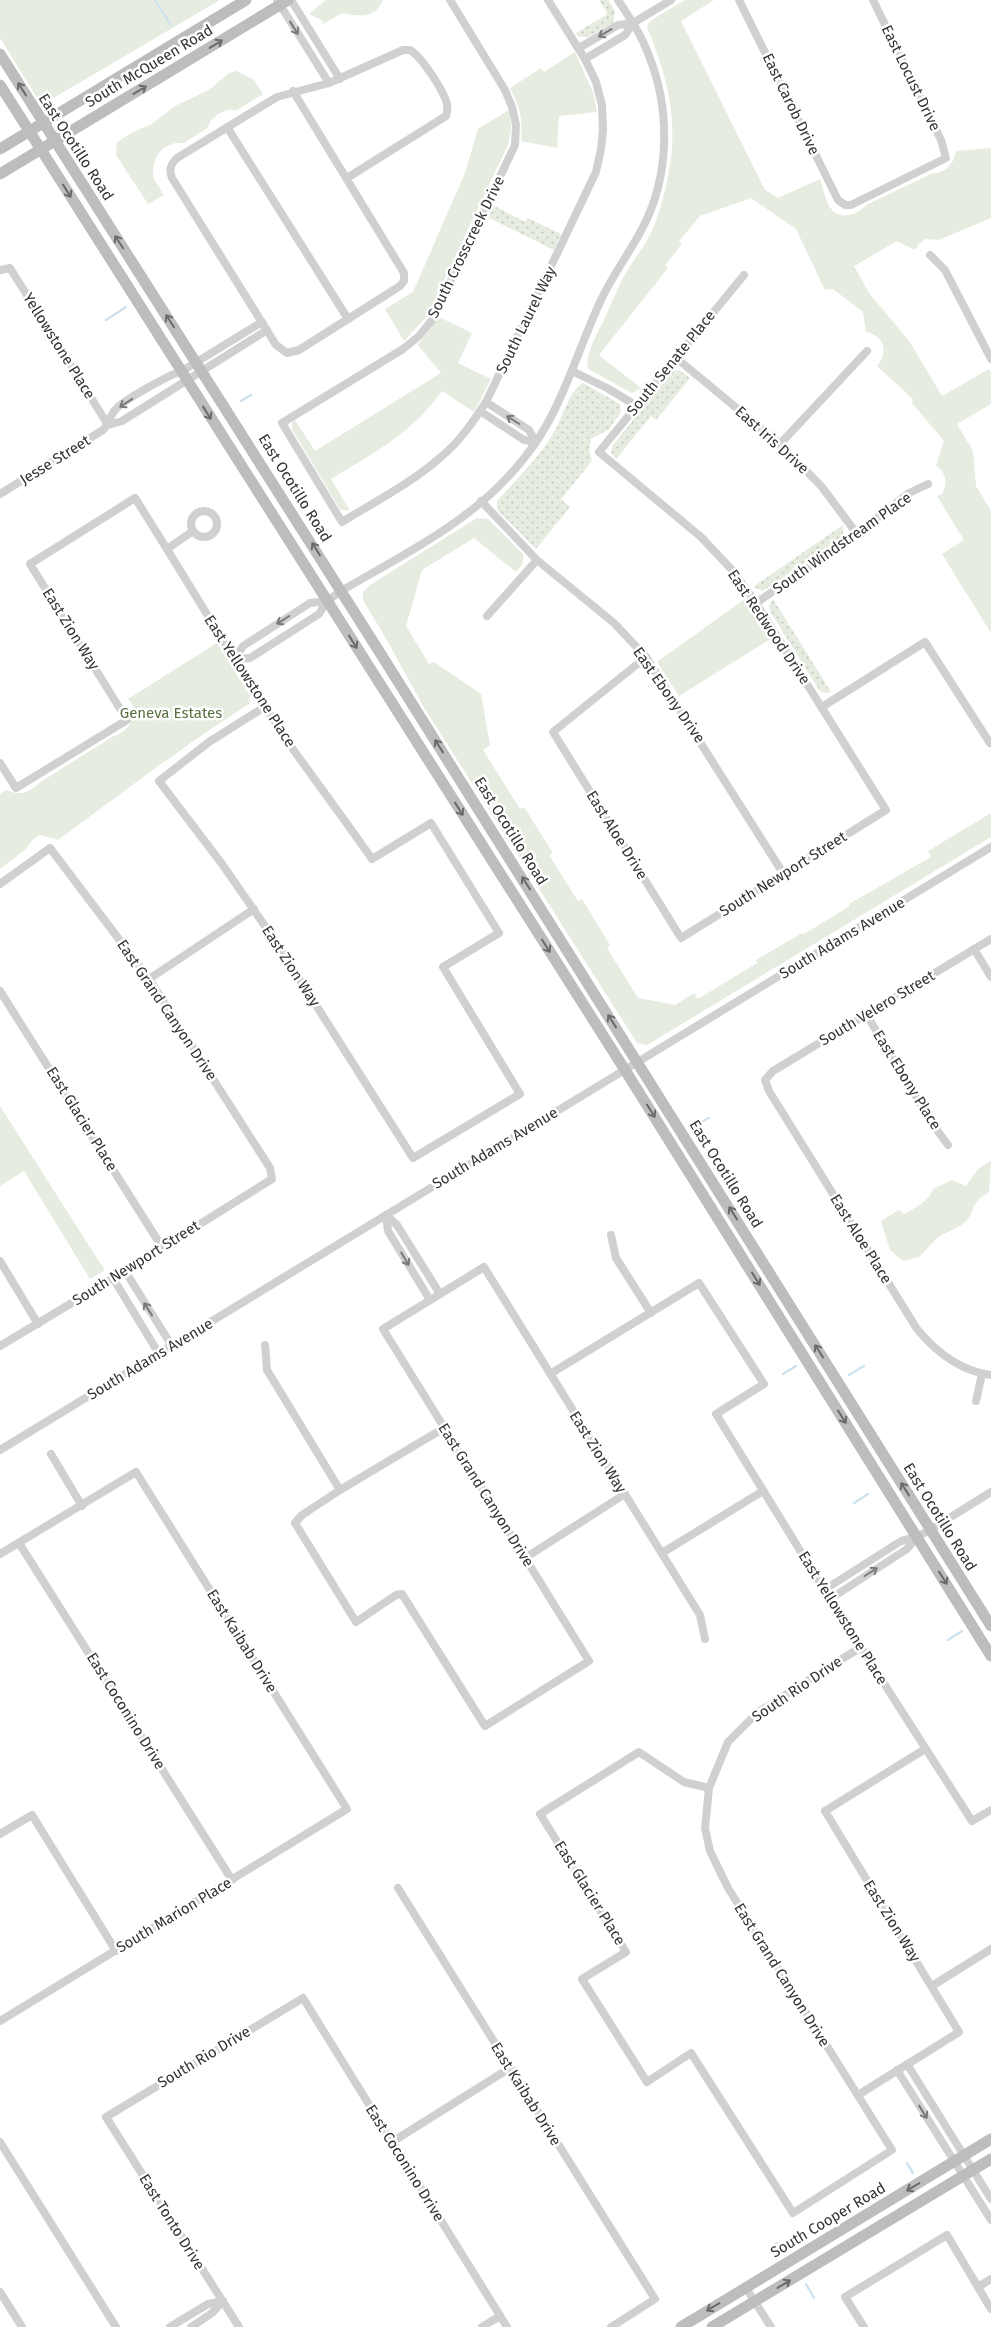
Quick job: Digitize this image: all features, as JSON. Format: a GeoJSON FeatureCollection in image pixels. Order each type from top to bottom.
{"type":"FeatureCollection","features":[{"type":"Feature","properties":{"kind":"main road","name":"South McQueen Road"},"geometry":{"type":"LineString","coordinates":[[0,150],[246,0]]}},
{"type":"Feature","properties":{"kind":"main road","name":"South McQueen Road"},"geometry":{"type":"LineString","coordinates":[[0,174],[284,1]]}},
{"type":"Feature","properties":{"kind":"main road","name":"East Ocotillo Road"},"geometry":{"type":"LineString","coordinates":[[0,54],[342,591],[991,1626]]}},
{"type":"Feature","properties":{"kind":"main road","name":"East Ocotillo Road"},"geometry":{"type":"LineString","coordinates":[[0,85],[625,1070],[991,1656]]}},
{"type":"Feature","properties":{"kind":"main road","name":"South Cooper Road"},"geometry":{"type":"LineString","coordinates":[[681,2327],[991,2139]]}},
{"type":"Feature","properties":{"kind":"main road"},"geometry":{"type":"LineString","coordinates":[[712,2327],[991,2159]]}},
{"type":"Feature","properties":{"kind":"street","name":"South Crosscreek Drive"},"geometry":{"type":"LineString","coordinates":[[342,522],[282,422],[403,349],[420,336],[432,320],[514,145],[516,125],[512,107],[504,90],[450,0]]}},
{"type":"Feature","properties":{"kind":"street"},"geometry":{"type":"LineString","coordinates":[[548,0],[585,59],[625,35],[633,23],[671,0]]}},
{"type":"Feature","properties":{"kind":"street"},"geometry":{"type":"LineString","coordinates":[[235,659],[250,658],[318,614],[327,601],[342,591],[467,514],[511,473],[536,442],[554,412],[601,299],[645,224],[658,189],[663,163],[664,115],[661,96],[649,55],[633,23],[618,0]]}},
{"type":"Feature","properties":{"kind":"street","name":"East Carob Drive"},"geometry":{"type":"LineString","coordinates":[[739,0],[838,200],[845,205],[851,205],[946,158]]}},
{"type":"Feature","properties":{"kind":"street","name":"East Locust Drive"},"geometry":{"type":"LineString","coordinates":[[873,0],[941,140],[946,158]]}},
{"type":"Feature","properties":{"kind":"street"},"geometry":{"type":"LineString","coordinates":[[284,1],[317,42],[340,79]]}},
{"type":"Feature","properties":{"kind":"street"},"geometry":{"type":"LineString","coordinates":[[284,1],[307,48],[329,83]]}},
{"type":"Feature","properties":{"kind":"street"},"geometry":{"type":"LineString","coordinates":[[578,48],[618,24],[633,23]]}},
{"type":"Feature","properties":{"kind":"street"},"geometry":{"type":"LineString","coordinates":[[307,48],[317,42]]}},
{"type":"Feature","properties":{"kind":"street"},"geometry":{"type":"LineString","coordinates":[[293,91],[404,274],[404,281],[400,286],[293,353],[281,350],[170,171],[172,164],[176,158],[272,100],[293,91],[329,83],[403,50],[410,50],[420,58],[445,98],[448,109],[442,120],[347,178]]}},
{"type":"Feature","properties":{"kind":"street","name":"South Laurel Way"},"geometry":{"type":"LineString","coordinates":[[342,522],[414,479],[443,456],[463,434],[486,402],[596,172],[603,130],[602,105],[596,82],[585,59]]}},
{"type":"Feature","properties":{"kind":"street"},"geometry":{"type":"LineString","coordinates":[[227,127],[348,319]]}},
{"type":"Feature","properties":{"kind":"street"},"geometry":{"type":"LineString","coordinates":[[930,255],[945,270],[991,359]]}},
{"type":"Feature","properties":{"kind":"street","name":"Yellowstone Place"},"geometry":{"type":"LineString","coordinates":[[0,270],[10,268],[108,425]]}},
{"type":"Feature","properties":{"kind":"street","name":"South Senate Place"},"geometry":{"type":"LineString","coordinates":[[599,452],[744,275]]}},
{"type":"Feature","properties":{"kind":"street"},"geometry":{"type":"LineString","coordinates":[[185,376],[232,340],[262,322]]}},
{"type":"Feature","properties":{"kind":"street"},"geometry":{"type":"LineString","coordinates":[[199,367],[237,349],[267,330]]}},
{"type":"Feature","properties":{"kind":"street"},"geometry":{"type":"LineString","coordinates":[[232,340],[237,349]]}},
{"type":"Feature","properties":{"kind":"street"},"geometry":{"type":"LineString","coordinates":[[780,444],[867,351]]}},
{"type":"Feature","properties":{"kind":"street","name":"East Iris Drive"},"geometry":{"type":"LineString","coordinates":[[675,357],[780,444],[822,487],[858,534]]}},
{"type":"Feature","properties":{"kind":"street"},"geometry":{"type":"LineString","coordinates":[[572,371],[637,406]]}},
{"type":"Feature","properties":{"kind":"street","name":"Jesse Street"},"geometry":{"type":"LineString","coordinates":[[108,425],[115,410],[140,393],[168,376],[185,376]]}},
{"type":"Feature","properties":{"kind":"street","name":"Jesse Street"},"geometry":{"type":"LineString","coordinates":[[0,494],[108,425],[122,421],[148,405],[185,376]]}},
{"type":"Feature","properties":{"kind":"street"},"geometry":{"type":"LineString","coordinates":[[140,393],[148,405]]}},
{"type":"Feature","properties":{"kind":"street"},"geometry":{"type":"LineString","coordinates":[[486,402],[529,430],[536,442]]}},
{"type":"Feature","properties":{"kind":"street"},"geometry":{"type":"LineString","coordinates":[[480,411],[524,440],[536,442]]}},
{"type":"Feature","properties":{"kind":"street","name":"East Redwood Drive"},"geometry":{"type":"LineString","coordinates":[[599,452],[701,537],[733,571],[756,603],[886,810]]}},
{"type":"Feature","properties":{"kind":"street","name":"South Windstream Place"},"geometry":{"type":"LineString","coordinates":[[756,603],[858,534],[909,493],[928,484]]}},
{"type":"Feature","properties":{"kind":"street","name":"East Yellowstone Place"},"geometry":{"type":"LineString","coordinates":[[30,564],[135,498],[235,659],[295,751],[372,859],[431,823],[499,933],[442,968],[520,1094]]}},
{"type":"Feature","properties":{"kind":"street","name":"East Ebony Drive"},"geometry":{"type":"LineString","coordinates":[[481,501],[537,560],[614,623],[646,657],[783,873]]}},
{"type":"Feature","properties":{"kind":"street"},"geometry":{"type":"LineString","coordinates":[[167,549],[193,531]]}},
{"type":"Feature","properties":{"kind":"street"},"geometry":{"type":"LineString","coordinates":[[487,616],[537,560]]}},
{"type":"Feature","properties":{"kind":"street","name":"East Zion Way"},"geometry":{"type":"LineString","coordinates":[[0,763],[16,788],[127,720],[30,564]]}},
{"type":"Feature","properties":{"kind":"street"},"geometry":{"type":"LineString","coordinates":[[235,659],[243,646],[310,603],[327,601]]}},
{"type":"Feature","properties":{"kind":"street"},"geometry":{"type":"LineString","coordinates":[[822,707],[925,642],[990,742]]}},
{"type":"Feature","properties":{"kind":"street","name":"East Aloe Drive"},"geometry":{"type":"LineString","coordinates":[[646,657],[553,732],[681,938]]}},
{"type":"Feature","properties":{"kind":"street","name":"East Zion Way"},"geometry":{"type":"LineString","coordinates":[[266,706],[209,742],[159,781],[254,909],[413,1158],[520,1094]]}},
{"type":"Feature","properties":{"kind":"street","name":"South Newport Street"},"geometry":{"type":"LineString","coordinates":[[681,938],[886,810]]}},
{"type":"Feature","properties":{"kind":"street","name":"East Grand Canyon Drive"},"geometry":{"type":"LineString","coordinates":[[0,884],[50,848],[149,979],[270,1168],[272,1179]]}},
{"type":"Feature","properties":{"kind":"street","name":"South Adams Avenue"},"geometry":{"type":"LineString","coordinates":[[0,1450],[991,848]]}},
{"type":"Feature","properties":{"kind":"street"},"geometry":{"type":"LineString","coordinates":[[149,979],[254,909]]}},
{"type":"Feature","properties":{"kind":"street","name":"South Velero Street"},"geometry":{"type":"LineString","coordinates":[[765,1080],[773,1071],[991,939]]}},
{"type":"Feature","properties":{"kind":"street"},"geometry":{"type":"LineString","coordinates":[[974,949],[991,977]]}},
{"type":"Feature","properties":{"kind":"street","name":"East Glacier Place"},"geometry":{"type":"LineString","coordinates":[[0,992],[162,1247]]}},
{"type":"Feature","properties":{"kind":"street","name":"East Ebony Place"},"geometry":{"type":"LineString","coordinates":[[866,1014],[934,1126],[948,1145]]}},
{"type":"Feature","properties":{"kind":"street","name":"East Aloe Place"},"geometry":{"type":"LineString","coordinates":[[765,1080],[769,1091],[917,1329],[931,1346],[947,1358],[982,1374],[991,1375]]}},
{"type":"Feature","properties":{"kind":"street","name":"South Newport Street"},"geometry":{"type":"LineString","coordinates":[[0,1346],[272,1179]]}},
{"type":"Feature","properties":{"kind":"street"},"geometry":{"type":"LineString","coordinates":[[386,1215],[397,1225],[440,1294],[430,1300],[388,1231],[386,1215]]}},
{"type":"Feature","properties":{"kind":"street"},"geometry":{"type":"LineString","coordinates":[[550,1374],[651,1313],[616,1258],[611,1235]]}},
{"type":"Feature","properties":{"kind":"street"},"geometry":{"type":"LineString","coordinates":[[0,1261],[38,1324]]}},
{"type":"Feature","properties":{"kind":"street","name":"East Zion Way"},"geometry":{"type":"LineString","coordinates":[[440,1294],[484,1267],[700,1615],[705,1639]]}},
{"type":"Feature","properties":{"kind":"street"},"geometry":{"type":"LineString","coordinates":[[125,1271],[172,1346]]}},
{"type":"Feature","properties":{"kind":"street"},"geometry":{"type":"LineString","coordinates":[[113,1278],[159,1354]]}},
{"type":"Feature","properties":{"kind":"street","name":"East Yellowstone Place"},"geometry":{"type":"LineString","coordinates":[[651,1313],[699,1283],[764,1384],[716,1414],[824,1590],[972,1821],[991,1810]]}},
{"type":"Feature","properties":{"kind":"street","name":"East Grand Canyon Drive"},"geometry":{"type":"LineString","coordinates":[[340,1490],[302,1515],[295,1524],[356,1622],[396,1595],[402,1594],[485,1726],[589,1661],[383,1329],[430,1300]]}},
{"type":"Feature","properties":{"kind":"street"},"geometry":{"type":"LineString","coordinates":[[265,1345],[267,1370],[340,1490],[444,1428]]}},
{"type":"Feature","properties":{"kind":"street"},"geometry":{"type":"LineString","coordinates":[[976,1401],[982,1374]]}},
{"type":"Feature","properties":{"kind":"street"},"geometry":{"type":"LineString","coordinates":[[0,1554],[82,1506],[51,1454]]}},
{"type":"Feature","properties":{"kind":"street","name":"East Kaibab Drive"},"geometry":{"type":"LineString","coordinates":[[82,1506],[136,1472],[347,1809]]}},
{"type":"Feature","properties":{"kind":"street"},"geometry":{"type":"LineString","coordinates":[[662,1553],[763,1492]]}},
{"type":"Feature","properties":{"kind":"street"},"geometry":{"type":"LineString","coordinates":[[824,1590],[901,1541],[917,1537],[930,1530],[991,1492]]}},
{"type":"Feature","properties":{"kind":"street"},"geometry":{"type":"LineString","coordinates":[[525,1558],[625,1494]]}},
{"type":"Feature","properties":{"kind":"street"},"geometry":{"type":"LineString","coordinates":[[830,1599],[907,1549],[917,1537]]}},
{"type":"Feature","properties":{"kind":"street","name":"East Coconino Drive"},"geometry":{"type":"LineString","coordinates":[[19,1543],[232,1880]]}},
{"type":"Feature","properties":{"kind":"street","name":"South Rio Drive"},"geometry":{"type":"LineString","coordinates":[[709,1788],[728,1742],[757,1713],[861,1647]]}},
{"type":"Feature","properties":{"kind":"street","name":"East Zion Way"},"geometry":{"type":"LineString","coordinates":[[908,2064],[959,2032],[825,1811],[925,1749]]}},
{"type":"Feature","properties":{"kind":"street","name":"East Glacier Place"},"geometry":{"type":"LineString","coordinates":[[709,1788],[684,1782],[639,1752],[540,1814],[626,1952],[582,1979],[648,2082],[691,2053],[793,2213],[892,2150]]}},
{"type":"Feature","properties":{"kind":"street","name":"East Grand Canyon Drive"},"geometry":{"type":"LineString","coordinates":[[709,1788],[705,1828],[714,1858],[728,1888],[892,2150]]}},
{"type":"Feature","properties":{"kind":"street","name":"South Marion Place"},"geometry":{"type":"LineString","coordinates":[[0,2021],[347,1809]]}},
{"type":"Feature","properties":{"kind":"street"},"geometry":{"type":"LineString","coordinates":[[0,1834],[32,1815],[116,1951]]}},
{"type":"Feature","properties":{"kind":"street","name":"East Kaibab Drive"},"geometry":{"type":"LineString","coordinates":[[398,1888],[655,2300],[611,2327]]}},
{"type":"Feature","properties":{"kind":"street"},"geometry":{"type":"LineString","coordinates":[[932,1986],[991,1949]]}},
{"type":"Feature","properties":{"kind":"street","name":"East Coconino Drive"},"geometry":{"type":"LineString","coordinates":[[303,1998],[507,2327]]}},
{"type":"Feature","properties":{"kind":"street","name":"South Rio Drive"},"geometry":{"type":"LineString","coordinates":[[106,2117],[303,1998]]}},
{"type":"Feature","properties":{"kind":"street"},"geometry":{"type":"LineString","coordinates":[[858,2095],[908,2064],[968,2173],[991,2220]]}},
{"type":"Feature","properties":{"kind":"street"},"geometry":{"type":"LineString","coordinates":[[392,2142],[510,2068]]}},
{"type":"Feature","properties":{"kind":"street"},"geometry":{"type":"LineString","coordinates":[[897,2070],[959,2158]]}},
{"type":"Feature","properties":{"kind":"street","name":"East Tonto Drive"},"geometry":{"type":"LineString","coordinates":[[106,2117],[239,2327]]}},
{"type":"Feature","properties":{"kind":"street"},"geometry":{"type":"LineString","coordinates":[[0,2142],[116,2327]]}},
{"type":"Feature","properties":{"kind":"street"},"geometry":{"type":"LineString","coordinates":[[968,2173],[991,2199]]}},
{"type":"Feature","properties":{"kind":"street"},"geometry":{"type":"LineString","coordinates":[[864,2327],[845,2297],[947,2235],[991,2309]]}},
{"type":"Feature","properties":{"kind":"street"},"geometry":{"type":"LineString","coordinates":[[978,2287],[991,2279]]}},
{"type":"Feature","properties":{"kind":"street"},"geometry":{"type":"LineString","coordinates":[[746,2288],[771,2327]]}},
{"type":"Feature","properties":{"kind":"street"},"geometry":{"type":"LineString","coordinates":[[0,2292],[22,2327]]}},
{"type":"Feature","properties":{"kind":"street"},"geometry":{"type":"LineString","coordinates":[[175,2326],[208,2304],[223,2301]]}},
{"type":"Feature","properties":{"kind":"street"},"geometry":{"type":"LineString","coordinates":[[191,2327],[212,2313],[223,2301]]}},
{"type":"Feature","properties":{"kind":"street"},"geometry":{"type":"LineString","coordinates":[[482,2327],[500,2316]]}},
{"type":"Feature","properties":{"kind":"green space"},"geometry":{"type":"Polygon","coordinates":[[[0,0],[220,0],[44,102],[36,96],[0,38],[0,0]]]}},
{"type":"Feature","properties":{"kind":"green space"},"geometry":{"type":"Polygon","coordinates":[[[326,0],[383,0],[371,14],[342,13],[323,24],[321,20],[309,14],[326,0]]]}},
{"type":"Feature","properties":{"kind":"green space"},"geometry":{"type":"Polygon","coordinates":[[[599,0],[608,0],[615,11],[613,23],[588,37],[579,37],[576,33],[606,15],[607,13],[599,0]]]}},
{"type":"Feature","properties":{"kind":"green space"},"geometry":{"type":"Polygon","coordinates":[[[685,0],[714,0],[681,21],[765,190],[778,198],[820,179],[829,206],[833,211],[842,215],[852,214],[866,205],[931,174],[945,170],[953,161],[956,151],[991,148],[991,218],[939,240],[926,239],[915,250],[897,241],[854,266],[869,293],[910,342],[942,396],[989,369],[991,373],[991,404],[957,424],[973,451],[976,486],[991,511],[991,633],[942,554],[964,540],[937,496],[942,494],[945,486],[944,475],[936,465],[944,441],[912,403],[913,399],[877,366],[883,355],[883,345],[881,340],[866,332],[863,312],[833,289],[825,290],[796,229],[751,198],[700,216],[679,241],[682,244],[665,265],[668,268],[599,355],[641,388],[632,393],[588,369],[588,357],[595,338],[623,278],[651,233],[658,216],[670,165],[672,125],[667,86],[647,27],[650,21],[685,0]]]}},
{"type":"Feature","properties":{"kind":"green space"},"geometry":{"type":"Polygon","coordinates":[[[575,52],[594,95],[597,112],[559,116],[557,148],[521,141],[522,127],[520,114],[510,88],[541,68],[544,72],[575,52]]]}},
{"type":"Feature","properties":{"kind":"green space"},"geometry":{"type":"Polygon","coordinates":[[[237,71],[254,80],[263,94],[237,110],[227,110],[218,114],[211,120],[207,128],[184,143],[175,143],[163,148],[156,157],[153,168],[154,179],[164,195],[148,204],[116,155],[117,142],[133,132],[152,124],[175,106],[209,90],[229,73],[237,71]]]}},
{"type":"Feature","properties":{"kind":"green space"},"geometry":{"type":"Polygon","coordinates":[[[509,110],[511,127],[508,145],[427,316],[404,341],[385,309],[413,292],[465,173],[478,129],[509,110]]]}},
{"type":"Feature","properties":{"kind":"green space"},"geometry":{"type":"Polygon","coordinates":[[[493,205],[525,222],[528,218],[561,234],[554,250],[487,217],[493,205]]]}},
{"type":"Feature","properties":{"kind":"green space"},"geometry":{"type":"Polygon","coordinates":[[[439,317],[472,333],[458,363],[491,379],[474,412],[442,391],[418,419],[405,430],[377,451],[331,479],[350,511],[340,509],[292,429],[292,423],[295,420],[315,451],[441,373],[418,345],[439,317]]]}},
{"type":"Feature","properties":{"kind":"green space"},"geometry":{"type":"Polygon","coordinates":[[[679,370],[690,378],[656,420],[651,416],[616,459],[611,452],[613,445],[672,372],[679,370]]]}},
{"type":"Feature","properties":{"kind":"green space"},"geometry":{"type":"Polygon","coordinates":[[[583,383],[620,404],[621,412],[609,429],[591,439],[589,451],[592,461],[561,499],[570,507],[536,549],[498,511],[497,501],[542,451],[573,393],[583,383]]]}},
{"type":"Feature","properties":{"kind":"green space"},"geometry":{"type":"Polygon","coordinates":[[[477,518],[488,519],[523,554],[523,563],[516,572],[474,538],[422,570],[406,626],[429,664],[434,662],[481,694],[490,745],[483,750],[520,809],[524,807],[553,853],[549,855],[578,901],[582,899],[610,945],[607,948],[638,998],[675,1005],[694,993],[698,999],[757,963],[756,960],[802,933],[804,934],[850,906],[849,904],[931,857],[928,851],[991,813],[991,837],[647,1045],[637,1043],[423,706],[363,600],[363,592],[370,585],[477,518]]]}},
{"type":"Feature","properties":{"kind":"green space"},"geometry":{"type":"Polygon","coordinates":[[[843,525],[843,536],[763,591],[753,587],[843,525]]]}},
{"type":"Feature","properties":{"kind":"green space"},"geometry":{"type":"Polygon","coordinates":[[[746,598],[772,638],[679,696],[657,662],[746,598]]]}},
{"type":"Feature","properties":{"kind":"green space"},"geometry":{"type":"Polygon","coordinates":[[[773,599],[831,692],[825,693],[819,690],[770,611],[769,606],[773,599]]]}},
{"type":"Feature","properties":{"kind":"green space","name":"Geneva Estates"},"geometry":{"type":"Polygon","coordinates":[[[217,643],[250,696],[249,704],[159,765],[58,840],[40,835],[33,839],[26,849],[0,869],[0,794],[6,790],[20,793],[32,789],[118,735],[128,727],[134,716],[132,704],[128,699],[217,643]]]}},
{"type":"Feature","properties":{"kind":"green space"},"geometry":{"type":"Polygon","coordinates":[[[0,1106],[105,1270],[90,1279],[24,1171],[0,1186],[0,1106]]]}},
{"type":"Feature","properties":{"kind":"green space"},"geometry":{"type":"Polygon","coordinates":[[[991,1161],[989,1192],[980,1198],[969,1218],[963,1224],[938,1237],[919,1257],[903,1261],[890,1250],[881,1221],[899,1210],[904,1214],[926,1200],[933,1189],[952,1180],[966,1186],[978,1169],[991,1161]]]}},
{"type":"Feature","properties":{"kind":"waterway"},"geometry":{"type":"LineString","coordinates":[[155,0],[170,24]]}},
{"type":"Feature","properties":{"kind":"waterway"},"geometry":{"type":"LineString","coordinates":[[106,320],[126,307]]}},
{"type":"Feature","properties":{"kind":"waterway"},"geometry":{"type":"LineString","coordinates":[[241,401],[251,395]]}},
{"type":"Feature","properties":{"kind":"waterway"},"geometry":{"type":"LineString","coordinates":[[697,1124],[709,1118]]}},
{"type":"Feature","properties":{"kind":"waterway"},"geometry":{"type":"LineString","coordinates":[[783,1374],[796,1366]]}},
{"type":"Feature","properties":{"kind":"waterway"},"geometry":{"type":"LineString","coordinates":[[849,1375],[864,1366]]}},
{"type":"Feature","properties":{"kind":"waterway"},"geometry":{"type":"LineString","coordinates":[[854,1503],[868,1494]]}},
{"type":"Feature","properties":{"kind":"waterway"},"geometry":{"type":"LineString","coordinates":[[948,1640],[962,1631]]}},
{"type":"Feature","properties":{"kind":"waterway"},"geometry":{"type":"LineString","coordinates":[[907,2163],[913,2173]]}},
{"type":"Feature","properties":{"kind":"waterway"},"geometry":{"type":"LineString","coordinates":[[776,2243],[782,2252]]}},
{"type":"Feature","properties":{"kind":"waterway"},"geometry":{"type":"LineString","coordinates":[[806,2284],[814,2298]]}}]}
